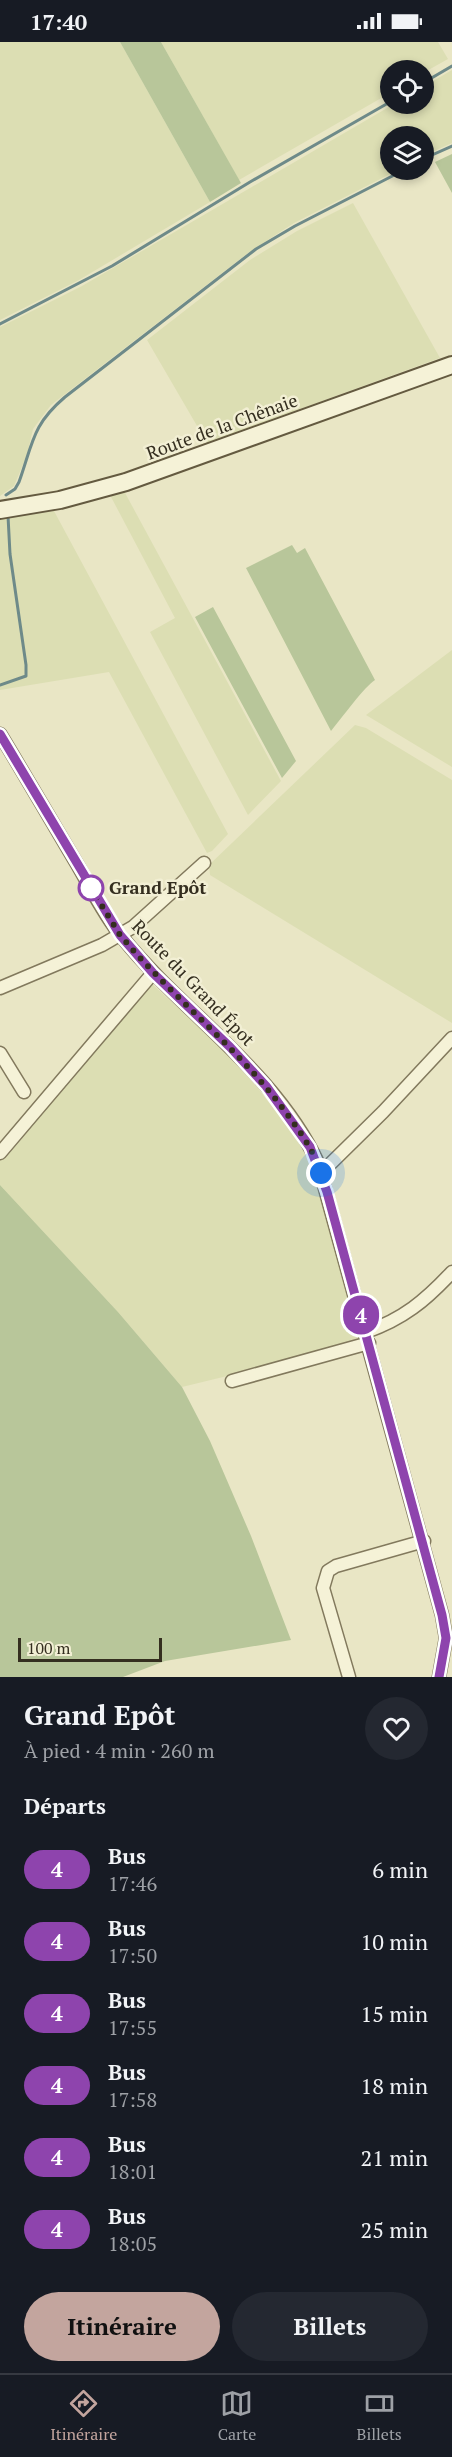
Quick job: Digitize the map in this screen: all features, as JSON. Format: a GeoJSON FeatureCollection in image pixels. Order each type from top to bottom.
{"type":"FeatureCollection","features":[{"type":"Feature","properties":{"kind":"main road","name":"Route de la Chênaie"},"geometry":{"type":"LineString","coordinates":[[0,510],[60,500],[126,482],[452,365]]}},
{"type":"Feature","properties":{"kind":"street","name":"Route du Grand Épot"},"geometry":{"type":"LineString","coordinates":[[0,734],[120,935],[153,973],[227,1043],[266,1086],[304,1137],[321,1173],[449,1637],[439,1677]]}},
{"type":"Feature","properties":{"kind":"street"},"geometry":{"type":"LineString","coordinates":[[0,988],[120,935],[140,922],[204,863]]}},
{"type":"Feature","properties":{"kind":"street"},"geometry":{"type":"LineString","coordinates":[[0,1153],[153,973]]}},
{"type":"Feature","properties":{"kind":"street"},"geometry":{"type":"LineString","coordinates":[[321,1173],[383,1113],[452,1038]]}},
{"type":"Feature","properties":{"kind":"street"},"geometry":{"type":"LineString","coordinates":[[0,1053],[24,1092]]}},
{"type":"Feature","properties":{"kind":"street"},"geometry":{"type":"LineString","coordinates":[[232,1381],[367,1337],[422,1303],[452,1272]]}},
{"type":"Feature","properties":{"kind":"street"},"geometry":{"type":"LineString","coordinates":[[349,1677],[323,1587],[328,1572],[336,1566],[424,1541]]}},
{"type":"Feature","properties":{"kind":"green space"},"geometry":{"type":"Polygon","coordinates":[[[0,42],[120,42],[210,202],[79,280],[0,320],[0,42]]]}},
{"type":"Feature","properties":{"kind":"green space"},"geometry":{"type":"Polygon","coordinates":[[[120,42],[161,42],[241,183],[210,202],[120,42]]]}},
{"type":"Feature","properties":{"kind":"green space"},"geometry":{"type":"Polygon","coordinates":[[[161,42],[438,42],[448,59],[434,67],[434,60],[380,60],[380,99],[239,180],[161,42]]]}},
{"type":"Feature","properties":{"kind":"green space"},"geometry":{"type":"Polygon","coordinates":[[[452,70],[452,143],[434,151],[434,126],[380,126],[380,179],[294,223],[248,253],[51,405],[33,429],[27,455],[14,486],[0,496],[0,327],[82,286],[380,112],[380,114],[434,114],[434,81],[452,70]]]}},
{"type":"Feature","properties":{"kind":"green space"},"geometry":{"type":"Polygon","coordinates":[[[452,154],[452,193],[435,162],[452,154]]]}},
{"type":"Feature","properties":{"kind":"green space"},"geometry":{"type":"Polygon","coordinates":[[[353,203],[440,358],[207,443],[147,340],[250,260],[297,231],[353,203]]]}},
{"type":"Feature","properties":{"kind":"green space"},"geometry":{"type":"Polygon","coordinates":[[[124,491],[281,781],[248,815],[150,632],[175,618],[110,495],[124,491]]]}},
{"type":"Feature","properties":{"kind":"green space"},"geometry":{"type":"Polygon","coordinates":[[[54,511],[228,834],[212,851],[207,853],[109,672],[0,690],[0,519],[54,511]]]}},
{"type":"Feature","properties":{"kind":"green space"},"geometry":{"type":"Polygon","coordinates":[[[292,545],[297,553],[305,548],[375,680],[331,731],[246,568],[292,545]]]}},
{"type":"Feature","properties":{"kind":"green space"},"geometry":{"type":"Polygon","coordinates":[[[213,607],[296,761],[282,778],[195,617],[213,607]]]}},
{"type":"Feature","properties":{"kind":"green space"},"geometry":{"type":"Polygon","coordinates":[[[452,650],[452,767],[366,715],[452,650]]]}},
{"type":"Feature","properties":{"kind":"green space"},"geometry":{"type":"Polygon","coordinates":[[[355,725],[366,728],[452,780],[452,1023],[210,875],[209,865],[355,725]]]}},
{"type":"Feature","properties":{"kind":"green space"},"geometry":{"type":"Polygon","coordinates":[[[151,983],[241,1066],[296,1138],[314,1167],[360,1344],[182,1387],[118,1312],[0,1185],[0,1157],[151,983]]]}},
{"type":"Feature","properties":{"kind":"green space"},"geometry":{"type":"Polygon","coordinates":[[[0,1185],[118,1312],[182,1387],[210,1441],[251,1536],[291,1640],[165,1661],[123,1677],[0,1677],[0,1185]]]}},
{"type":"Feature","properties":{"kind":"waterway"},"geometry":{"type":"LineString","coordinates":[[434,77],[452,66]]}},
{"type":"Feature","properties":{"kind":"waterway"},"geometry":{"type":"LineString","coordinates":[[0,324],[112,266],[250,182],[380,108]]}},
{"type":"Feature","properties":{"kind":"waterway"},"geometry":{"type":"LineString","coordinates":[[434,154],[452,146]]}},
{"type":"Feature","properties":{"kind":"waterway"},"geometry":{"type":"LineString","coordinates":[[6,495],[15,489],[19,482],[40,426],[54,407],[65,397],[256,249],[295,226],[385,180]]}},
{"type":"Feature","properties":{"kind":"waterway"},"geometry":{"type":"LineString","coordinates":[[0,685],[26,676],[10,554],[8,516]]}},
{"type":"Feature","properties":{"kind":"bus line","name":"4"},"geometry":{"type":"LineString","coordinates":[[0,734],[120,935],[153,973],[254,1072],[304,1137],[318,1163],[424,1541],[442,1615],[446,1649],[439,1677]]}},
{"type":"Feature","properties":{"kind":"place","name":"Grand Epôt"},"geometry":{"type":"Point","coordinates":[91,888]}},
{"type":"Feature","properties":{"kind":"route"},"geometry":{"type":"LineString","coordinates":[[91,888],[120,935],[153,973],[242,1059],[266,1086],[304,1137],[321,1173]]}}]}
